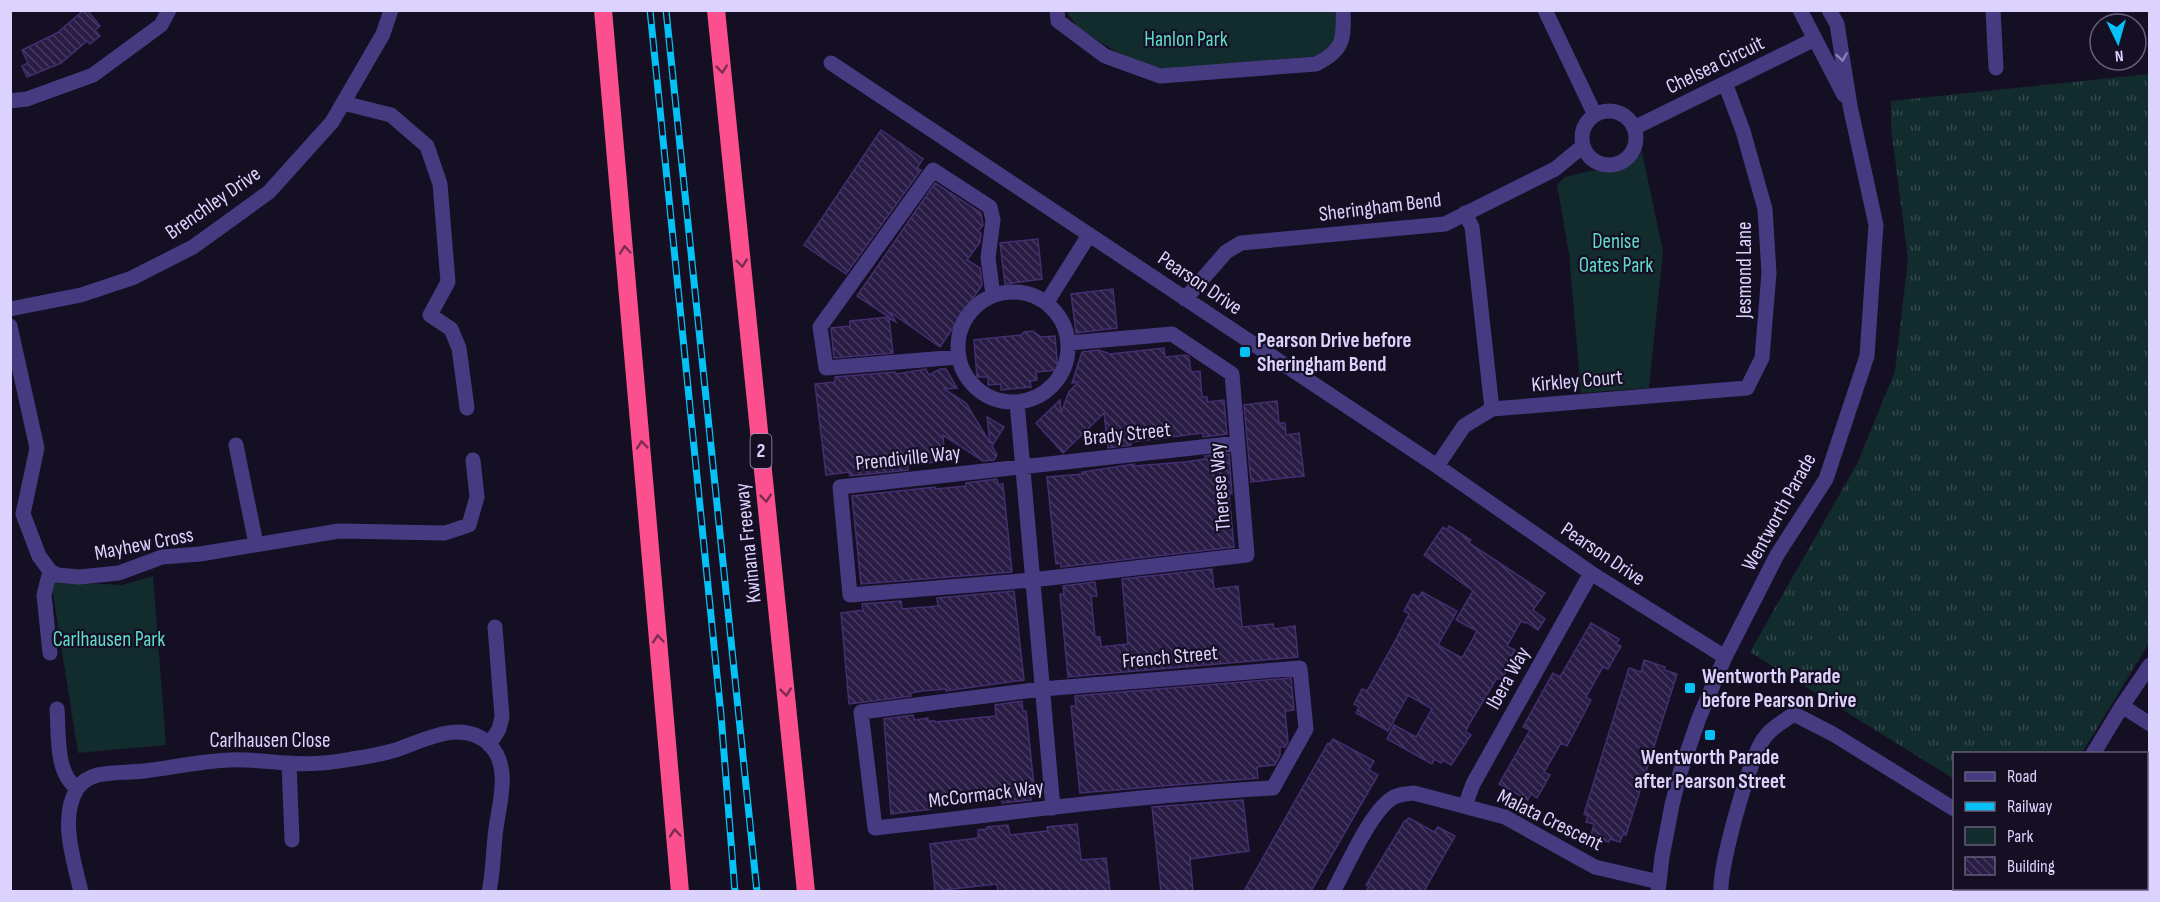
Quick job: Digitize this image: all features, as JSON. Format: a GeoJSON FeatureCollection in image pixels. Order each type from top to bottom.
{"type":"FeatureCollection","features":[{"type":"Feature","properties":{"kind":"highway"},"geometry":{"type":"LineString","coordinates":[[603,10],[680,891]]}},
{"type":"Feature","properties":{"kind":"highway","name":"Kwinana Freeway"},"geometry":{"type":"LineString","coordinates":[[716,10],[806,891]]}},
{"type":"Feature","properties":{"kind":"street"},"geometry":{"type":"LineString","coordinates":[[10,101],[27,99],[93,75],[161,25],[169,10]]}},
{"type":"Feature","properties":{"kind":"street","name":"Brenchley Drive"},"geometry":{"type":"LineString","coordinates":[[10,309],[81,295],[122,281],[193,247],[269,192],[332,122],[383,34],[391,10]]}},
{"type":"Feature","properties":{"kind":"street"},"geometry":{"type":"LineString","coordinates":[[1057,10],[1058,21],[1105,56],[1160,76],[1317,64],[1339,47],[1344,34],[1342,10]]}},
{"type":"Feature","properties":{"kind":"street"},"geometry":{"type":"LineString","coordinates":[[1545,10],[1595,115]]}},
{"type":"Feature","properties":{"kind":"street","name":"Wentworth Parade"},"geometry":{"type":"LineString","coordinates":[[1800,10],[1850,106]]}},
{"type":"Feature","properties":{"kind":"street","name":"Wentworth Parade"},"geometry":{"type":"LineString","coordinates":[[1659,886],[1666,833],[1680,773],[1698,718],[1725,657],[1778,555],[1826,479],[1867,356],[1876,225],[1850,106],[1837,24],[1829,10]]}},
{"type":"Feature","properties":{"kind":"street"},"geometry":{"type":"LineString","coordinates":[[1993,10],[1996,68]]}},
{"type":"Feature","properties":{"kind":"street","name":"Chelsea Circuit"},"geometry":{"type":"LineString","coordinates":[[1634,128],[1815,39]]}},
{"type":"Feature","properties":{"kind":"street","name":"Pearson Drive"},"geometry":{"type":"LineString","coordinates":[[831,63],[1437,466],[1591,573],[1725,657]]}},
{"type":"Feature","properties":{"kind":"street","name":"Jesmond Lane"},"geometry":{"type":"LineString","coordinates":[[1725,83],[1743,131],[1765,209],[1769,273],[1762,358],[1747,388]]}},
{"type":"Feature","properties":{"kind":"street"},"geometry":{"type":"LineString","coordinates":[[343,103],[390,115],[427,146],[440,184],[448,282],[430,315],[451,329],[459,348],[467,408]]}},
{"type":"Feature","properties":{"kind":"street"},"geometry":{"type":"LineString","coordinates":[[1603,112],[1622,114],[1634,128],[1635,147],[1622,162],[1613,165],[1594,161],[1583,146],[1584,127],[1595,115],[1603,112]]}},
{"type":"Feature","properties":{"kind":"street","name":"Sheringham Bend"},"geometry":{"type":"LineString","coordinates":[[1185,299],[1226,252],[1241,243],[1445,224],[1555,169],[1583,146]]}},
{"type":"Feature","properties":{"kind":"street"},"geometry":{"type":"LineString","coordinates":[[958,357],[826,368],[820,327],[933,170],[990,207],[993,220],[988,258],[993,295]]}},
{"type":"Feature","properties":{"kind":"street"},"geometry":{"type":"LineString","coordinates":[[1465,213],[1472,227],[1492,409]]}},
{"type":"Feature","properties":{"kind":"street"},"geometry":{"type":"LineString","coordinates":[[1047,302],[1089,235]]}},
{"type":"Feature","properties":{"kind":"street"},"geometry":{"type":"LineString","coordinates":[[1011,291],[1030,294],[1047,302],[1058,314],[1066,328],[1069,343],[1067,361],[1060,377],[1049,389],[1034,398],[1017,402],[1001,401],[986,395],[973,385],[963,372],[958,357],[958,338],[964,320],[976,305],[993,295],[1011,291]]}},
{"type":"Feature","properties":{"kind":"street"},"geometry":{"type":"LineString","coordinates":[[10,326],[38,448],[23,514],[39,556],[50,571],[45,595],[50,653]]}},
{"type":"Feature","properties":{"kind":"street","name":"Therese Way"},"geometry":{"type":"LineString","coordinates":[[1032,580],[1247,555],[1232,374],[1172,334],[1069,343]]}},
{"type":"Feature","properties":{"kind":"street","name":"Kirkley Court"},"geometry":{"type":"LineString","coordinates":[[1437,466],[1464,426],[1492,409],[1747,388]]}},
{"type":"Feature","properties":{"kind":"street"},"geometry":{"type":"LineString","coordinates":[[1017,402],[1053,808]]}},
{"type":"Feature","properties":{"kind":"street","name":"Brady Street"},"geometry":{"type":"LineString","coordinates":[[1021,466],[1238,443]]}},
{"type":"Feature","properties":{"kind":"street"},"geometry":{"type":"LineString","coordinates":[[236,445],[256,544]]}},
{"type":"Feature","properties":{"kind":"street","name":"Mayhew Cross"},"geometry":{"type":"LineString","coordinates":[[50,571],[79,577],[119,573],[162,557],[200,554],[339,531],[445,533],[470,525],[477,497],[473,460]]}},
{"type":"Feature","properties":{"kind":"street","name":"Prendiville Way"},"geometry":{"type":"LineString","coordinates":[[1021,466],[840,486],[850,595],[1032,580]]}},
{"type":"Feature","properties":{"kind":"street","name":"Ibera Way"},"geometry":{"type":"LineString","coordinates":[[1465,806],[1473,784],[1591,573]]}},
{"type":"Feature","properties":{"kind":"street"},"geometry":{"type":"LineString","coordinates":[[489,891],[494,867],[495,837],[502,790],[502,772],[498,758],[489,745],[499,729],[502,717],[495,627]]}},
{"type":"Feature","properties":{"kind":"street"},"geometry":{"type":"LineString","coordinates":[[2094,752],[2150,665]]}},
{"type":"Feature","properties":{"kind":"street","name":"French Street"},"geometry":{"type":"LineString","coordinates":[[1042,689],[1300,668]]}},
{"type":"Feature","properties":{"kind":"street","name":"McCormack Way"},"geometry":{"type":"LineString","coordinates":[[1042,689],[861,712],[875,828],[1053,808],[1273,788],[1306,729],[1300,668]]}},
{"type":"Feature","properties":{"kind":"street"},"geometry":{"type":"LineString","coordinates":[[2122,706],[2150,724]]}},
{"type":"Feature","properties":{"kind":"street"},"geometry":{"type":"LineString","coordinates":[[57,709],[64,772],[71,784],[77,788],[70,805],[69,824],[81,891]]}},
{"type":"Feature","properties":{"kind":"street"},"geometry":{"type":"LineString","coordinates":[[1721,891],[1721,878],[1730,835],[1760,743],[1773,728],[1794,714],[1833,734],[1953,808]]}},
{"type":"Feature","properties":{"kind":"street","name":"Carlhausen Close"},"geometry":{"type":"LineString","coordinates":[[77,788],[88,778],[103,774],[231,759],[289,764],[334,762],[394,750],[437,734],[458,731],[477,737],[489,745]]}},
{"type":"Feature","properties":{"kind":"street"},"geometry":{"type":"LineString","coordinates":[[289,764],[288,788],[292,840]]}},
{"type":"Feature","properties":{"kind":"street","name":"Malata Crescent"},"geometry":{"type":"LineString","coordinates":[[1333,891],[1379,811],[1390,800],[1401,794],[1414,794],[1505,817],[1595,867],[1659,886]]}},
{"type":"Feature","properties":{"kind":"green space","name":"Hanlon Park"},"geometry":{"type":"Polygon","coordinates":[[[1066,11],[1335,11],[1336,26],[1332,42],[1316,56],[1172,69],[1150,67],[1133,62],[1079,29],[1066,11]]]}},
{"type":"Feature","properties":{"kind":"green space"},"geometry":{"type":"Polygon","coordinates":[[[2149,74],[2149,643],[2083,752],[1953,752],[1953,778],[1750,652],[1858,462],[1895,371],[1908,259],[1891,128],[1891,101],[2149,74]]]}},
{"type":"Feature","properties":{"kind":"green space","name":"Denise Oates Park"},"geometry":{"type":"Polygon","coordinates":[[[1642,152],[1663,251],[1649,388],[1581,393],[1569,254],[1557,185],[1565,177],[1590,171],[1620,170],[1631,164],[1642,152]]]}},
{"type":"Feature","properties":{"kind":"green space","name":"Carlhausen Park"},"geometry":{"type":"Polygon","coordinates":[[[153,576],[166,745],[78,753],[51,581],[122,585],[153,576]]]}},
{"type":"Feature","properties":{"kind":"building"},"geometry":{"type":"Polygon","coordinates":[[[84,10],[87,10],[100,26],[95,30],[100,36],[90,44],[87,41],[61,63],[27,77],[22,66],[28,63],[22,50],[57,33],[84,10]]]}},
{"type":"Feature","properties":{"kind":"building"},"geometry":{"type":"Polygon","coordinates":[[[881,130],[923,159],[917,168],[921,170],[846,274],[804,245],[881,130]]]}},
{"type":"Feature","properties":{"kind":"building"},"geometry":{"type":"Polygon","coordinates":[[[935,183],[981,213],[983,225],[978,231],[981,233],[980,242],[967,260],[980,268],[982,285],[940,347],[890,312],[896,322],[889,318],[893,353],[834,358],[831,328],[850,326],[850,321],[889,317],[857,296],[935,183]]]}},
{"type":"Feature","properties":{"kind":"building"},"geometry":{"type":"Polygon","coordinates":[[[1038,239],[1042,279],[1005,284],[1000,243],[1038,239]]]}},
{"type":"Feature","properties":{"kind":"building"},"geometry":{"type":"Polygon","coordinates":[[[1113,289],[1117,328],[1076,333],[1071,294],[1113,289]]]}},
{"type":"Feature","properties":{"kind":"building"},"geometry":{"type":"Polygon","coordinates":[[[1033,331],[1041,337],[1055,336],[1058,370],[1036,372],[1037,380],[1030,381],[1031,387],[1001,390],[1001,384],[988,385],[988,377],[977,377],[974,340],[1021,335],[1024,332],[1033,331]]]}},
{"type":"Feature","properties":{"kind":"building"},"geometry":{"type":"Polygon","coordinates":[[[1164,348],[1165,357],[1186,355],[1189,357],[1191,372],[1200,371],[1202,397],[1207,397],[1207,402],[1224,400],[1227,434],[1203,437],[1203,433],[1131,442],[1131,445],[1108,448],[1104,413],[1063,453],[1036,423],[1060,400],[1061,413],[1069,392],[1078,382],[1072,383],[1082,352],[1099,350],[1110,354],[1164,348]]]}},
{"type":"Feature","properties":{"kind":"building"},"geometry":{"type":"Polygon","coordinates":[[[926,369],[929,375],[940,369],[946,369],[957,388],[944,389],[966,403],[990,443],[987,417],[1004,427],[992,446],[997,455],[994,460],[983,461],[943,435],[945,461],[908,465],[908,470],[850,476],[849,472],[826,475],[815,384],[835,382],[835,377],[895,372],[896,374],[926,369]]]}},
{"type":"Feature","properties":{"kind":"building"},"geometry":{"type":"Polygon","coordinates":[[[1277,401],[1279,423],[1285,423],[1286,435],[1299,433],[1304,476],[1251,482],[1244,405],[1277,401]]]}},
{"type":"Feature","properties":{"kind":"building"},"geometry":{"type":"Polygon","coordinates":[[[1229,454],[1232,494],[1229,494],[1234,547],[1061,567],[1061,563],[1056,564],[1047,477],[1083,474],[1082,472],[1134,464],[1134,466],[1185,462],[1205,459],[1205,456],[1229,454]]]}},
{"type":"Feature","properties":{"kind":"building"},"geometry":{"type":"Polygon","coordinates":[[[997,479],[998,484],[1003,484],[1012,572],[861,584],[852,496],[966,486],[966,483],[997,479]]]}},
{"type":"Feature","properties":{"kind":"building"},"geometry":{"type":"Polygon","coordinates":[[[1449,526],[1471,540],[1469,543],[1545,593],[1533,610],[1545,619],[1538,630],[1521,621],[1507,646],[1515,650],[1507,663],[1510,664],[1501,680],[1497,678],[1468,726],[1466,732],[1471,735],[1451,765],[1443,760],[1441,763],[1434,759],[1432,764],[1387,739],[1394,725],[1416,737],[1432,709],[1408,695],[1388,731],[1356,713],[1359,707],[1354,704],[1362,689],[1367,691],[1393,645],[1409,614],[1404,611],[1413,594],[1419,597],[1422,592],[1457,611],[1438,645],[1462,658],[1477,631],[1456,620],[1473,591],[1424,555],[1443,527],[1447,530],[1449,526]]]}},
{"type":"Feature","properties":{"kind":"building"},"geometry":{"type":"Polygon","coordinates":[[[1212,569],[1214,589],[1238,586],[1242,627],[1273,624],[1274,629],[1295,626],[1298,657],[1068,677],[1060,594],[1064,594],[1063,586],[1095,582],[1097,596],[1091,596],[1095,637],[1100,637],[1101,647],[1128,644],[1122,579],[1212,569]]]}},
{"type":"Feature","properties":{"kind":"building"},"geometry":{"type":"Polygon","coordinates":[[[1014,591],[1024,680],[946,691],[946,689],[921,691],[911,693],[911,696],[849,704],[841,613],[863,610],[862,604],[901,601],[902,609],[938,606],[937,598],[1014,591]]]}},
{"type":"Feature","properties":{"kind":"building"},"geometry":{"type":"Polygon","coordinates":[[[1591,623],[1619,639],[1616,644],[1621,646],[1608,669],[1603,667],[1586,697],[1591,700],[1567,746],[1561,743],[1544,772],[1550,775],[1537,798],[1531,794],[1528,800],[1499,784],[1530,730],[1523,727],[1553,673],[1560,677],[1591,623]]]}},
{"type":"Feature","properties":{"kind":"building"},"geometry":{"type":"Polygon","coordinates":[[[1644,660],[1677,674],[1626,835],[1623,834],[1620,842],[1610,839],[1609,842],[1591,836],[1594,824],[1586,822],[1588,816],[1584,814],[1629,668],[1641,672],[1644,660]]]}},
{"type":"Feature","properties":{"kind":"building"},"geometry":{"type":"Polygon","coordinates":[[[1291,678],[1294,710],[1285,711],[1288,742],[1285,747],[1280,747],[1280,755],[1275,765],[1257,767],[1258,778],[1080,793],[1071,706],[1076,706],[1075,696],[1291,678]]]}},
{"type":"Feature","properties":{"kind":"building"},"geometry":{"type":"Polygon","coordinates":[[[1022,701],[1023,711],[1026,711],[1035,795],[1031,796],[1031,800],[1002,803],[1002,799],[958,803],[891,814],[884,719],[913,715],[914,720],[928,718],[928,721],[935,722],[996,716],[995,705],[1022,701]]]}},
{"type":"Feature","properties":{"kind":"building"},"geometry":{"type":"Polygon","coordinates":[[[1333,739],[1374,761],[1369,770],[1378,775],[1311,891],[1244,891],[1328,743],[1330,744],[1333,739]]]}},
{"type":"Feature","properties":{"kind":"building"},"geometry":{"type":"Polygon","coordinates":[[[1243,800],[1249,851],[1190,859],[1193,891],[1161,891],[1152,807],[1243,800]]]}},
{"type":"Feature","properties":{"kind":"building"},"geometry":{"type":"Polygon","coordinates":[[[1409,818],[1434,832],[1438,827],[1455,836],[1424,891],[1366,891],[1369,887],[1366,885],[1404,822],[1409,818]]]}},
{"type":"Feature","properties":{"kind":"building"},"geometry":{"type":"Polygon","coordinates":[[[1077,824],[1081,860],[1106,858],[1110,891],[998,891],[997,884],[935,891],[930,844],[978,838],[978,830],[987,829],[987,827],[1008,825],[1010,835],[1048,831],[1047,827],[1077,824]]]}},
{"type":"Feature","properties":{"kind":"railway"},"geometry":{"type":"LineString","coordinates":[[650,10],[721,715],[735,892]]}},
{"type":"Feature","properties":{"kind":"railway"},"geometry":{"type":"LineString","coordinates":[[666,10],[757,892]]}},
{"type":"Feature","properties":{"kind":"place","name":"Pearson Drive before Sheringham Bend"},"geometry":{"type":"Point","coordinates":[1245,352]}},
{"type":"Feature","properties":{"kind":"place","name":"Wentworth Parade before Pearson Drive"},"geometry":{"type":"Point","coordinates":[1690,688]}},
{"type":"Feature","properties":{"kind":"place","name":"Wentworth Parade after Pearson Street"},"geometry":{"type":"Point","coordinates":[1710,735]}}]}
